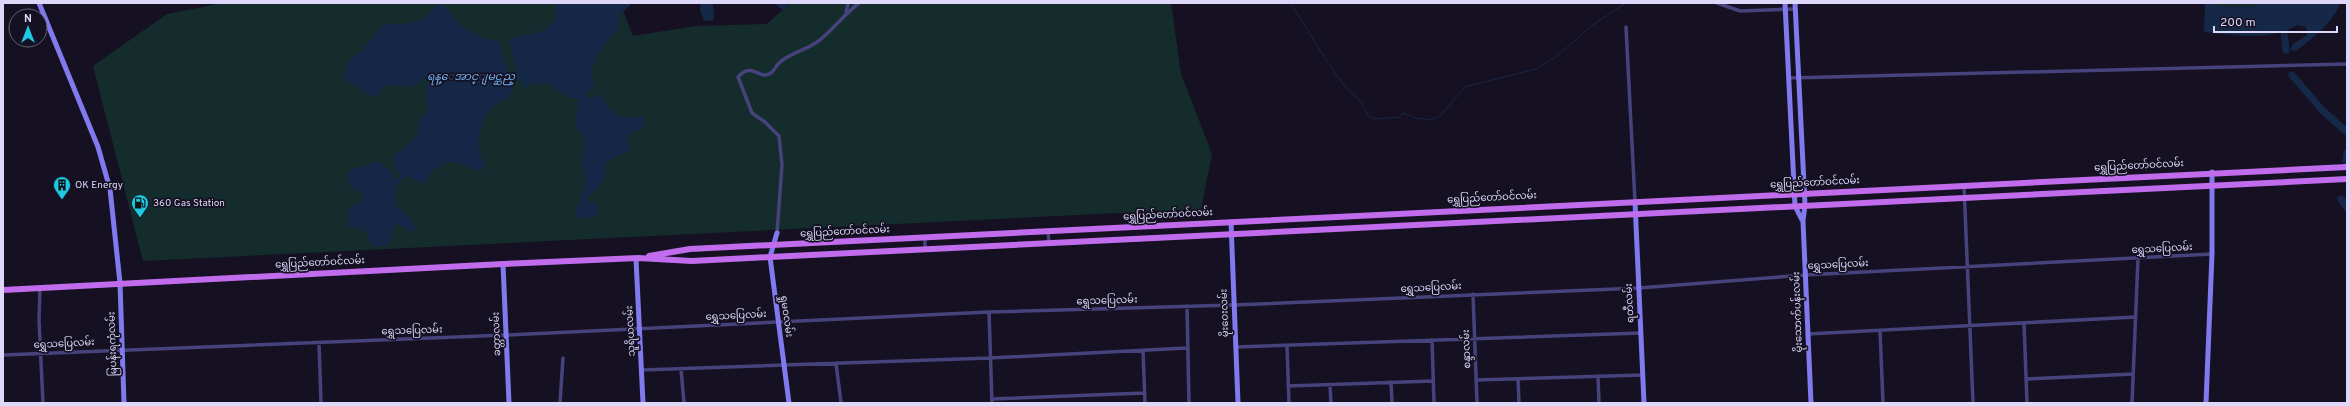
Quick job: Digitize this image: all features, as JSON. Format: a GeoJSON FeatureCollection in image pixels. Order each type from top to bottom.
{"type":"FeatureCollection","features":[{"type":"Feature","properties":{"kind":"main road","name":"ရွှေပြည်တော်ဝင်လမ်း"},"geometry":{"type":"LineString","coordinates":[[637,258],[690,249],[1804,194],[2212,172],[2347,167]]}},
{"type":"Feature","properties":{"kind":"main road","name":"ရွှေပြည်တော်ဝင်လမ်း"},"geometry":{"type":"LineString","coordinates":[[3,290],[637,258],[692,261],[2213,184],[2347,179]]}},
{"type":"Feature","properties":{"kind":"street","name":"မြပန်းရကုံလမ်း"},"geometry":{"type":"LineString","coordinates":[[39,3],[98,147],[110,189],[120,283],[124,403]]}},
{"type":"Feature","properties":{"kind":"street"},"geometry":{"type":"LineString","coordinates":[[846,13],[848,3]]}},
{"type":"Feature","properties":{"kind":"street"},"geometry":{"type":"LineString","coordinates":[[777,232],[782,165],[779,136],[765,122],[752,113],[738,77],[743,71],[750,70],[764,75],[771,73],[778,64],[792,54],[820,39],[846,13],[859,3]]}},
{"type":"Feature","properties":{"kind":"street"},"geometry":{"type":"LineString","coordinates":[[1717,3],[1740,11],[1785,9],[1795,6]]}},
{"type":"Feature","properties":{"kind":"street"},"geometry":{"type":"LineString","coordinates":[[1785,3],[1795,206],[1803,221]]}},
{"type":"Feature","properties":{"kind":"street","name":"မိုးသောက်ပန်းလမ်း"},"geometry":{"type":"LineString","coordinates":[[1795,6],[1805,205],[1803,221],[1811,403]]}},
{"type":"Feature","properties":{"kind":"street"},"geometry":{"type":"LineString","coordinates":[[1626,26],[1634,202]]}},
{"type":"Feature","properties":{"kind":"street"},"geometry":{"type":"LineString","coordinates":[[1789,78],[1798,79],[2347,64]]}},
{"type":"Feature","properties":{"kind":"street"},"geometry":{"type":"LineString","coordinates":[[2206,403],[2212,254],[2212,172]]}},
{"type":"Feature","properties":{"kind":"street"},"geometry":{"type":"LineString","coordinates":[[1964,185],[1972,403]]}},
{"type":"Feature","properties":{"kind":"street","name":"ရတီလမ်း"},"geometry":{"type":"LineString","coordinates":[[1634,202],[1644,403]]}},
{"type":"Feature","properties":{"kind":"street","name":"မိုးဝေးလမ်း"},"geometry":{"type":"LineString","coordinates":[[1231,222],[1238,403]]}},
{"type":"Feature","properties":{"kind":"street"},"geometry":{"type":"LineString","coordinates":[[1048,231],[1049,243]]}},
{"type":"Feature","properties":{"kind":"street","name":"ရှုမဝလမ်း"},"geometry":{"type":"LineString","coordinates":[[777,232],[770,257],[789,403]]}},
{"type":"Feature","properties":{"kind":"street"},"geometry":{"type":"LineString","coordinates":[[925,237],[925,249]]}},
{"type":"Feature","properties":{"kind":"street","name":"ရွှေသပြေလမ်း"},"geometry":{"type":"LineString","coordinates":[[3,355],[122,349],[506,335],[989,312],[1234,305],[1639,288],[1805,275],[2212,254]]}},
{"type":"Feature","properties":{"kind":"street","name":"သူရိယလမ်း"},"geometry":{"type":"LineString","coordinates":[[637,258],[643,403]]}},
{"type":"Feature","properties":{"kind":"street"},"geometry":{"type":"LineString","coordinates":[[2132,403],[2138,258]]}},
{"type":"Feature","properties":{"kind":"street","name":"ခတ္တာလမ်း"},"geometry":{"type":"LineString","coordinates":[[504,264],[509,403]]}},
{"type":"Feature","properties":{"kind":"street"},"geometry":{"type":"LineString","coordinates":[[40,288],[39,320],[42,354],[43,403]]}},
{"type":"Feature","properties":{"kind":"street","name":"စန္ဒာလမ်း"},"geometry":{"type":"LineString","coordinates":[[1473,294],[1477,403]]}},
{"type":"Feature","properties":{"kind":"street"},"geometry":{"type":"LineString","coordinates":[[1186,306],[1189,403]]}},
{"type":"Feature","properties":{"kind":"street"},"geometry":{"type":"LineString","coordinates":[[989,312],[992,401],[1144,393]]}},
{"type":"Feature","properties":{"kind":"street"},"geometry":{"type":"LineString","coordinates":[[1807,334],[2136,317]]}},
{"type":"Feature","properties":{"kind":"street"},"geometry":{"type":"LineString","coordinates":[[2024,323],[2027,403]]}},
{"type":"Feature","properties":{"kind":"street"},"geometry":{"type":"LineString","coordinates":[[1880,330],[1883,403]]}},
{"type":"Feature","properties":{"kind":"street"},"geometry":{"type":"LineString","coordinates":[[1236,348],[1641,333]]}},
{"type":"Feature","properties":{"kind":"street"},"geometry":{"type":"LineString","coordinates":[[1432,340],[1434,403]]}},
{"type":"Feature","properties":{"kind":"street"},"geometry":{"type":"LineString","coordinates":[[319,343],[321,403]]}},
{"type":"Feature","properties":{"kind":"street"},"geometry":{"type":"LineString","coordinates":[[1287,346],[1289,403]]}},
{"type":"Feature","properties":{"kind":"street"},"geometry":{"type":"LineString","coordinates":[[642,370],[990,358],[1187,348]]}},
{"type":"Feature","properties":{"kind":"street"},"geometry":{"type":"LineString","coordinates":[[1143,350],[1145,403]]}},
{"type":"Feature","properties":{"kind":"street"},"geometry":{"type":"LineString","coordinates":[[560,403],[563,358]]}},
{"type":"Feature","properties":{"kind":"street"},"geometry":{"type":"LineString","coordinates":[[836,363],[841,403]]}},
{"type":"Feature","properties":{"kind":"street"},"geometry":{"type":"LineString","coordinates":[[681,369],[684,403]]}},
{"type":"Feature","properties":{"kind":"street"},"geometry":{"type":"LineString","coordinates":[[2026,379],[2133,374]]}},
{"type":"Feature","properties":{"kind":"street"},"geometry":{"type":"LineString","coordinates":[[1476,380],[1643,375]]}},
{"type":"Feature","properties":{"kind":"street"},"geometry":{"type":"LineString","coordinates":[[1598,376],[1599,403]]}},
{"type":"Feature","properties":{"kind":"street"},"geometry":{"type":"LineString","coordinates":[[1518,378],[1519,403]]}},
{"type":"Feature","properties":{"kind":"street"},"geometry":{"type":"LineString","coordinates":[[1288,386],[1433,381]]}},
{"type":"Feature","properties":{"kind":"street"},"geometry":{"type":"LineString","coordinates":[[1392,382],[1392,403]]}},
{"type":"Feature","properties":{"kind":"street"},"geometry":{"type":"LineString","coordinates":[[1330,384],[1331,403]]}},
{"type":"Feature","properties":{"kind":"street"},"geometry":{"type":"LineString","coordinates":[[1033,398],[1034,403]]}},
{"type":"Feature","properties":{"kind":"green space"},"geometry":{"type":"Polygon","coordinates":[[[223,3],[620,3],[633,36],[696,26],[767,24],[790,3],[1171,3],[1181,74],[1212,154],[1201,209],[143,261],[93,66],[167,14],[223,3]]]}},
{"type":"Feature","properties":{"kind":"green space"},"geometry":{"type":"Polygon","coordinates":[[[2215,3],[2260,3],[2253,7],[2218,6],[2215,3]]]}},
{"type":"Feature","properties":{"kind":"water","name":"ရန္ေအာင္ျမင္ဆည္"},"geometry":{"type":"Polygon","coordinates":[[[555,3],[630,3],[630,6],[625,9],[620,16],[618,27],[614,35],[601,48],[595,59],[592,76],[595,87],[585,93],[588,99],[601,94],[604,102],[612,112],[617,115],[628,117],[643,116],[645,122],[643,128],[626,136],[631,148],[607,163],[603,180],[594,191],[587,196],[586,202],[593,202],[599,208],[595,217],[578,218],[575,216],[585,181],[583,157],[585,141],[576,122],[578,104],[577,98],[568,98],[551,85],[544,83],[530,84],[525,88],[517,77],[511,79],[512,89],[510,94],[497,103],[484,119],[479,135],[479,151],[486,164],[482,170],[445,162],[438,168],[432,170],[425,184],[406,176],[395,187],[396,206],[406,213],[417,229],[411,232],[397,223],[392,230],[390,242],[384,246],[373,246],[365,231],[350,227],[348,220],[350,208],[351,206],[360,203],[362,193],[349,185],[348,173],[352,168],[362,167],[378,161],[391,171],[394,180],[401,177],[394,166],[393,156],[414,140],[418,133],[419,120],[428,111],[425,89],[434,75],[432,73],[419,83],[409,87],[386,85],[381,89],[378,95],[369,96],[343,77],[347,64],[355,54],[361,52],[381,26],[418,21],[425,17],[435,7],[442,4],[463,27],[483,38],[499,42],[510,77],[517,74],[509,39],[534,34],[549,27],[556,13],[555,3]]]}},
{"type":"Feature","properties":{"kind":"water"},"geometry":{"type":"Polygon","coordinates":[[[701,3],[713,3],[714,20],[704,21],[700,10],[701,3]]]}},
{"type":"Feature","properties":{"kind":"water"},"geometry":{"type":"Polygon","coordinates":[[[774,3],[787,3],[787,8],[783,10],[774,3]]]}},
{"type":"Feature","properties":{"kind":"water"},"geometry":{"type":"Polygon","coordinates":[[[2205,3],[2215,3],[2218,6],[2253,7],[2260,3],[2341,3],[2327,24],[2296,51],[2290,50],[2293,44],[2307,35],[2306,27],[2297,25],[2275,34],[2252,36],[2204,32],[2205,3]]]}},
{"type":"Feature","properties":{"kind":"waterway"},"geometry":{"type":"LineString","coordinates":[[1291,3],[1326,60],[1346,88],[1362,103],[1369,117],[1375,119],[1400,117],[1403,113],[1416,118],[1430,120],[1440,116],[1465,87],[1536,69],[1556,57],[1590,27],[1626,3]]}},
{"type":"Feature","properties":{"kind":"waterway"},"geometry":{"type":"LineString","coordinates":[[2283,24],[2286,50]]}},
{"type":"Feature","properties":{"kind":"waterway"},"geometry":{"type":"LineString","coordinates":[[2292,75],[2322,110],[2347,132]]}},
{"type":"Feature","properties":{"kind":"waterway"},"geometry":{"type":"LineString","coordinates":[[2346,161],[2347,153]]}},
{"type":"Feature","properties":{"kind":"waterway"},"geometry":{"type":"LineString","coordinates":[[2341,199],[2347,208]]}},
{"type":"Feature","properties":{"kind":"place","name":"OK Energy"},"geometry":{"type":"Point","coordinates":[62,200]}},
{"type":"Feature","properties":{"kind":"place","name":"360 Gas Station"},"geometry":{"type":"Point","coordinates":[140,218]}}]}
